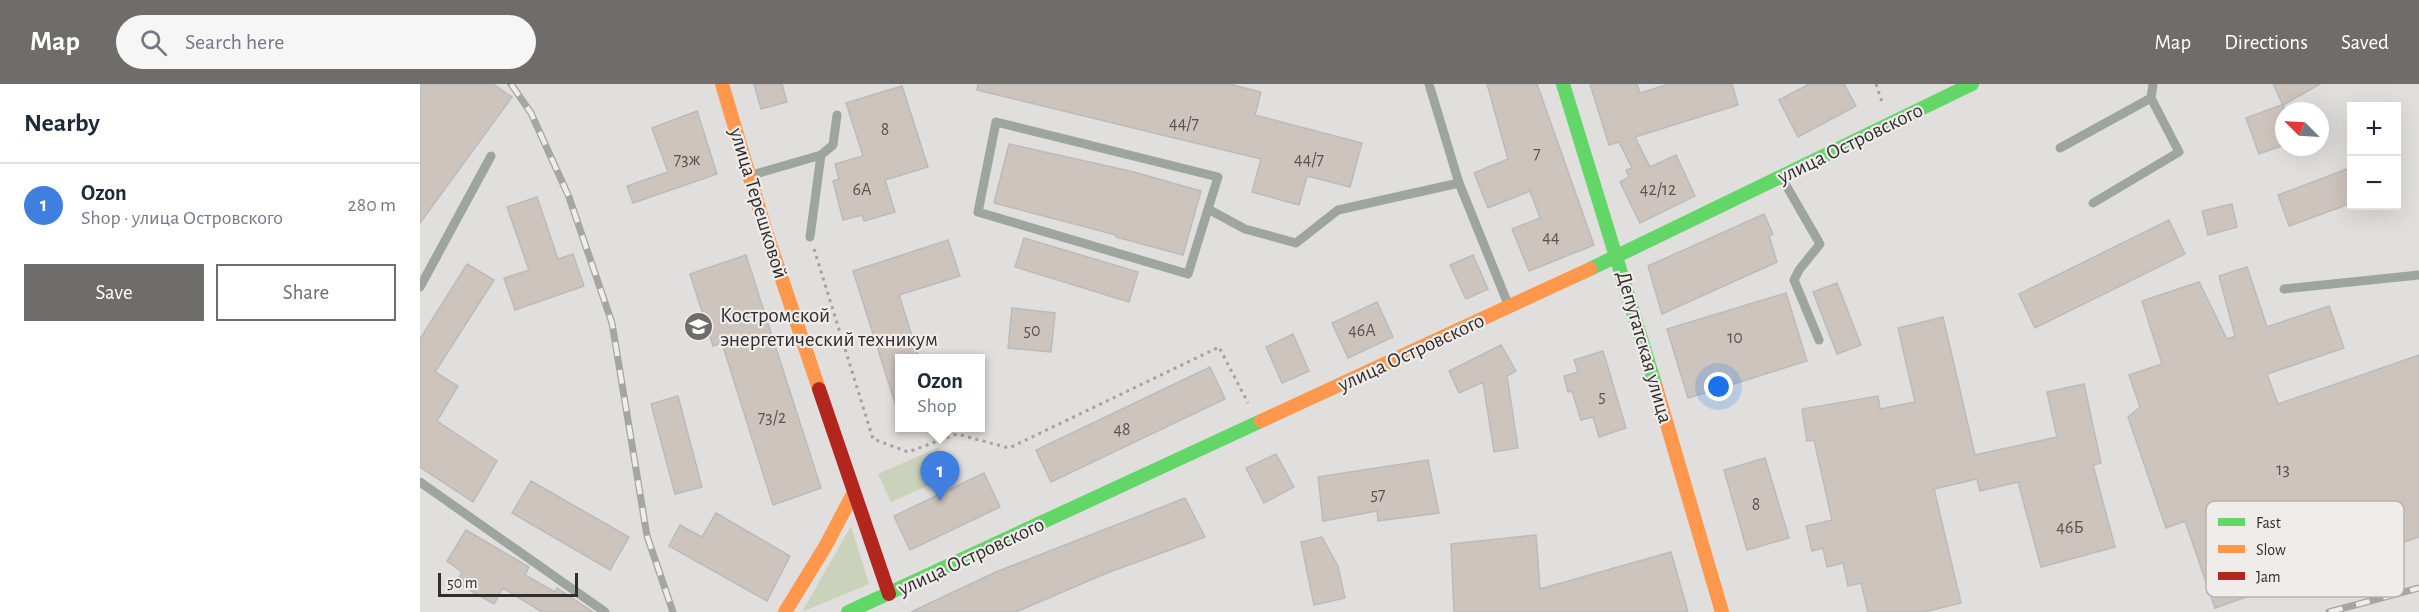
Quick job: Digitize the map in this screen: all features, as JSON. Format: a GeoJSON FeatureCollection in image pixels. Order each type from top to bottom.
{"type":"FeatureCollection","features":[{"type":"Feature","properties":{"kind":"main road","name":"улица Терешковой"},"geometry":{"type":"LineString","coordinates":[[722,84],[749,176],[889,594]]}},
{"type":"Feature","properties":{"kind":"main road","name":"Депутатская улица"},"geometry":{"type":"LineString","coordinates":[[1563,84],[1618,256],[1722,612]]}},
{"type":"Feature","properties":{"kind":"main road","name":"улица Островского"},"geometry":{"type":"LineString","coordinates":[[848,612],[1618,256],[1972,84]]}},
{"type":"Feature","properties":{"kind":"main road"},"geometry":{"type":"LineString","coordinates":[[785,612],[825,547],[854,492]]}},
{"type":"Feature","properties":{"kind":"lane"},"geometry":{"type":"LineString","coordinates":[[1429,84],[1459,183],[1509,306]]}},
{"type":"Feature","properties":{"kind":"lane"},"geometry":{"type":"LineString","coordinates":[[2093,202],[2179,152],[2151,98],[2152,84]]}},
{"type":"Feature","properties":{"kind":"lane"},"geometry":{"type":"LineString","coordinates":[[2060,148],[2151,98]]}},
{"type":"Feature","properties":{"kind":"lane"},"geometry":{"type":"LineString","coordinates":[[749,176],[821,155],[833,145],[837,115]]}},
{"type":"Feature","properties":{"kind":"lane"},"geometry":{"type":"LineString","coordinates":[[996,122],[1218,177],[1208,209],[1188,274],[978,212],[996,122]]}},
{"type":"Feature","properties":{"kind":"lane"},"geometry":{"type":"LineString","coordinates":[[810,237],[821,155]]}},
{"type":"Feature","properties":{"kind":"lane"},"geometry":{"type":"LineString","coordinates":[[420,287],[491,156]]}},
{"type":"Feature","properties":{"kind":"lane"},"geometry":{"type":"LineString","coordinates":[[1781,177],[1820,244],[1799,270],[1794,280],[1819,339]]}},
{"type":"Feature","properties":{"kind":"lane"},"geometry":{"type":"LineString","coordinates":[[1208,209],[1245,229],[1296,243],[1338,210],[1459,183]]}},
{"type":"Feature","properties":{"kind":"lane"},"geometry":{"type":"LineString","coordinates":[[2284,289],[2419,275]]}},
{"type":"Feature","properties":{"kind":"lane"},"geometry":{"type":"LineString","coordinates":[[420,482],[605,612]]}},
{"type":"Feature","properties":{"kind":"path"},"geometry":{"type":"LineString","coordinates":[[810,237],[873,439],[908,452],[957,434],[1009,448],[1219,347],[1258,423]]}},
{"type":"Feature","properties":{"kind":"green space"},"geometry":{"type":"Polygon","coordinates":[[[939,447],[952,475],[891,502],[878,474],[939,447]]]}},
{"type":"Feature","properties":{"kind":"green space"},"geometry":{"type":"Polygon","coordinates":[[[851,526],[869,584],[802,612],[851,526]]]}},
{"type":"Feature","properties":{"kind":"building"},"geometry":{"type":"Polygon","coordinates":[[[420,84],[493,84],[512,97],[420,223],[420,84]]]}},
{"type":"Feature","properties":{"kind":"building"},"geometry":{"type":"Polygon","coordinates":[[[754,84],[782,84],[787,102],[761,109],[754,84]]]}},
{"type":"Feature","properties":{"kind":"building"},"geometry":{"type":"Polygon","coordinates":[[[978,84],[1229,84],[1261,92],[1255,115],[1362,143],[1350,187],[1307,176],[1299,205],[1252,192],[1261,159],[977,90],[978,84]]]}},
{"type":"Feature","properties":{"kind":"building"},"geometry":{"type":"Polygon","coordinates":[[[1487,84],[1537,84],[1594,245],[1529,271],[1512,229],[1540,218],[1530,191],[1488,208],[1474,173],[1508,159],[1487,84]]]}},
{"type":"Feature","properties":{"kind":"building"},"geometry":{"type":"Polygon","coordinates":[[[1590,84],[1637,84],[1640,93],[1669,84],[1732,84],[1738,105],[1635,137],[1650,167],[1676,155],[1695,196],[1640,223],[1620,182],[1629,177],[1626,170],[1632,168],[1619,142],[1609,145],[1590,84]]]}},
{"type":"Feature","properties":{"kind":"building"},"geometry":{"type":"Polygon","coordinates":[[[1809,84],[1844,84],[1856,106],[1798,137],[1779,100],[1809,84]]]}},
{"type":"Feature","properties":{"kind":"building"},"geometry":{"type":"Polygon","coordinates":[[[2273,84],[2320,84],[2288,102],[2282,102],[2273,84]]]}},
{"type":"Feature","properties":{"kind":"building"},"geometry":{"type":"Polygon","coordinates":[[[902,86],[928,167],[885,180],[895,212],[864,221],[862,215],[843,220],[833,181],[839,179],[835,164],[863,156],[846,103],[902,86]]]}},
{"type":"Feature","properties":{"kind":"building"},"geometry":{"type":"Polygon","coordinates":[[[2275,107],[2275,148],[2259,154],[2246,118],[2275,107]]]}},
{"type":"Feature","properties":{"kind":"building"},"geometry":{"type":"Polygon","coordinates":[[[697,111],[717,174],[633,203],[627,186],[668,172],[652,128],[697,111]]]}},
{"type":"Feature","properties":{"kind":"building"},"geometry":{"type":"Polygon","coordinates":[[[1009,144],[1134,172],[1201,191],[1183,255],[994,203],[1009,144]]]}},
{"type":"Feature","properties":{"kind":"building"},"geometry":{"type":"Polygon","coordinates":[[[2347,169],[2347,205],[2289,226],[2278,195],[2347,169]]]}},
{"type":"Feature","properties":{"kind":"building"},"geometry":{"type":"Polygon","coordinates":[[[537,197],[558,259],[573,254],[584,286],[515,310],[504,278],[529,270],[507,207],[537,197]]]}},
{"type":"Feature","properties":{"kind":"building"},"geometry":{"type":"Polygon","coordinates":[[[2232,204],[2237,227],[2208,235],[2202,211],[2232,204]]]}},
{"type":"Feature","properties":{"kind":"building"},"geometry":{"type":"Polygon","coordinates":[[[1764,214],[1773,234],[1769,236],[1777,262],[1662,314],[1648,266],[1764,214]]]}},
{"type":"Feature","properties":{"kind":"building"},"geometry":{"type":"Polygon","coordinates":[[[2169,220],[2185,254],[2035,328],[2019,294],[2169,220]]]}},
{"type":"Feature","properties":{"kind":"building"},"geometry":{"type":"Polygon","coordinates":[[[1024,238],[1138,272],[1129,302],[1015,267],[1024,238]]]}},
{"type":"Feature","properties":{"kind":"building"},"geometry":{"type":"Polygon","coordinates":[[[948,240],[960,276],[899,295],[918,354],[895,354],[895,403],[853,271],[948,240]]]}},
{"type":"Feature","properties":{"kind":"building"},"geometry":{"type":"Polygon","coordinates":[[[746,255],[821,488],[773,505],[722,343],[713,346],[690,274],[746,255]]]}},
{"type":"Feature","properties":{"kind":"building"},"geometry":{"type":"Polygon","coordinates":[[[1473,255],[1488,289],[1466,299],[1450,265],[1473,255]]]}},
{"type":"Feature","properties":{"kind":"building"},"geometry":{"type":"Polygon","coordinates":[[[467,264],[494,280],[435,372],[458,386],[437,421],[497,461],[473,502],[420,467],[420,339],[467,264]]]}},
{"type":"Feature","properties":{"kind":"building"},"geometry":{"type":"Polygon","coordinates":[[[2247,267],[2267,327],[2329,306],[2344,348],[2267,374],[2278,404],[2419,355],[2419,537],[2404,542],[2404,501],[2206,501],[2206,582],[2185,521],[2166,528],[2128,417],[2140,407],[2129,375],[2162,364],[2142,301],[2199,282],[2227,339],[2235,336],[2219,276],[2247,267]]]}},
{"type":"Feature","properties":{"kind":"building"},"geometry":{"type":"Polygon","coordinates":[[[1837,283],[1861,345],[1837,354],[1813,292],[1837,283]]]}},
{"type":"Feature","properties":{"kind":"building"},"geometry":{"type":"Polygon","coordinates":[[[1786,293],[1807,361],[1688,398],[1667,329],[1786,293]]]}},
{"type":"Feature","properties":{"kind":"building"},"geometry":{"type":"Polygon","coordinates":[[[1377,302],[1393,337],[1348,358],[1332,323],[1377,302]]]}},
{"type":"Feature","properties":{"kind":"building"},"geometry":{"type":"Polygon","coordinates":[[[1012,308],[1055,313],[1051,352],[1008,348],[1012,308]]]}},
{"type":"Feature","properties":{"kind":"building"},"geometry":{"type":"Polygon","coordinates":[[[1943,317],[1975,455],[2057,437],[2047,392],[2084,384],[2101,463],[2093,465],[2115,547],[2041,567],[2018,482],[1980,491],[1977,479],[1934,489],[1961,603],[1924,612],[1868,612],[1861,583],[1848,586],[1843,563],[1827,567],[1823,548],[1812,551],[1806,526],[1832,520],[1814,440],[1807,441],[1802,409],[1878,396],[1880,409],[1915,402],[1898,328],[1943,317]]]}},
{"type":"Feature","properties":{"kind":"building"},"geometry":{"type":"Polygon","coordinates":[[[1293,334],[1309,371],[1282,383],[1266,347],[1293,334]]]}},
{"type":"Feature","properties":{"kind":"building"},"geometry":{"type":"Polygon","coordinates":[[[1501,345],[1516,371],[1507,376],[1518,448],[1494,452],[1483,382],[1459,393],[1449,371],[1501,345]]]}},
{"type":"Feature","properties":{"kind":"building"},"geometry":{"type":"Polygon","coordinates":[[[1603,351],[1626,428],[1599,437],[1593,417],[1581,420],[1572,391],[1568,392],[1564,376],[1578,372],[1574,360],[1603,351]]]}},
{"type":"Feature","properties":{"kind":"building"},"geometry":{"type":"Polygon","coordinates":[[[1210,367],[1225,399],[1051,482],[1036,450],[1210,367]]]}},
{"type":"Feature","properties":{"kind":"building"},"geometry":{"type":"Polygon","coordinates":[[[678,396],[702,487],[675,494],[651,404],[678,396]]]}},
{"type":"Feature","properties":{"kind":"building"},"geometry":{"type":"Polygon","coordinates":[[[1276,454],[1294,487],[1264,503],[1246,468],[1276,454]]]}},
{"type":"Feature","properties":{"kind":"building"},"geometry":{"type":"Polygon","coordinates":[[[1765,458],[1789,538],[1747,550],[1724,470],[1765,458]]]}},
{"type":"Feature","properties":{"kind":"building"},"geometry":{"type":"Polygon","coordinates":[[[1428,460],[1439,513],[1378,521],[1377,511],[1323,521],[1318,477],[1428,460]]]}},
{"type":"Feature","properties":{"kind":"building"},"geometry":{"type":"Polygon","coordinates":[[[984,473],[1000,507],[910,550],[894,516],[984,473]]]}},
{"type":"Feature","properties":{"kind":"building"},"geometry":{"type":"Polygon","coordinates":[[[531,481],[629,537],[610,570],[512,513],[531,481]]]}},
{"type":"Feature","properties":{"kind":"building"},"geometry":{"type":"Polygon","coordinates":[[[1185,498],[1205,537],[1107,573],[1016,612],[911,612],[996,572],[1185,498]]]}},
{"type":"Feature","properties":{"kind":"building"},"geometry":{"type":"Polygon","coordinates":[[[716,513],[790,556],[767,601],[669,546],[680,525],[702,537],[716,513]]]}},
{"type":"Feature","properties":{"kind":"building"},"geometry":{"type":"Polygon","coordinates":[[[466,530],[529,567],[525,575],[555,592],[557,588],[593,612],[542,612],[503,588],[494,604],[457,583],[462,572],[447,561],[466,530]]]}},
{"type":"Feature","properties":{"kind":"building"},"geometry":{"type":"Polygon","coordinates":[[[1536,535],[1540,589],[1671,552],[1688,612],[1454,612],[1451,544],[1536,535]]]}},
{"type":"Feature","properties":{"kind":"building"},"geometry":{"type":"Polygon","coordinates":[[[1322,537],[1338,566],[1345,598],[1314,605],[1301,542],[1322,537]]]}},
{"type":"Feature","properties":{"kind":"building"},"geometry":{"type":"Polygon","coordinates":[[[2211,597],[2247,597],[2215,608],[2211,597]]]}},
{"type":"Feature","properties":{"kind":"railway"},"geometry":{"type":"LineString","coordinates":[[511,84],[531,113],[569,197],[612,323],[647,536],[673,612]]}},
{"type":"Feature","properties":{"kind":"railway"},"geometry":{"type":"LineString","coordinates":[[2404,592],[2419,588]]}},
{"type":"Feature","properties":{"kind":"railway"},"geometry":{"type":"LineString","coordinates":[[2329,612],[2385,597]]}},
{"type":"Feature","properties":{"kind":"traffic: fast"},"geometry":{"type":"LineString","coordinates":[[1563,84],[1656,387]]}},
{"type":"Feature","properties":{"kind":"traffic: fast"},"geometry":{"type":"LineString","coordinates":[[1590,269],[1972,84]]}},
{"type":"Feature","properties":{"kind":"traffic: fast"},"geometry":{"type":"LineString","coordinates":[[848,612],[1261,421]]}},
{"type":"Feature","properties":{"kind":"traffic: slow"},"geometry":{"type":"LineString","coordinates":[[722,84],[767,235],[819,389]]}},
{"type":"Feature","properties":{"kind":"traffic: slow"},"geometry":{"type":"LineString","coordinates":[[1261,421],[1590,269]]}},
{"type":"Feature","properties":{"kind":"traffic: slow"},"geometry":{"type":"LineString","coordinates":[[1656,387],[1722,612]]}},
{"type":"Feature","properties":{"kind":"traffic: slow"},"geometry":{"type":"LineString","coordinates":[[785,612],[825,547],[854,492]]}},
{"type":"Feature","properties":{"kind":"traffic: jam"},"geometry":{"type":"LineString","coordinates":[[819,389],[889,594]]}},
{"type":"Feature","properties":{"kind":"place","name":"Костромской энергетический техникум"},"geometry":{"type":"Point","coordinates":[699,327]}},
{"type":"Feature","properties":{"kind":"place","name":"Ozon"},"geometry":{"type":"Point","coordinates":[940,501]}}]}
